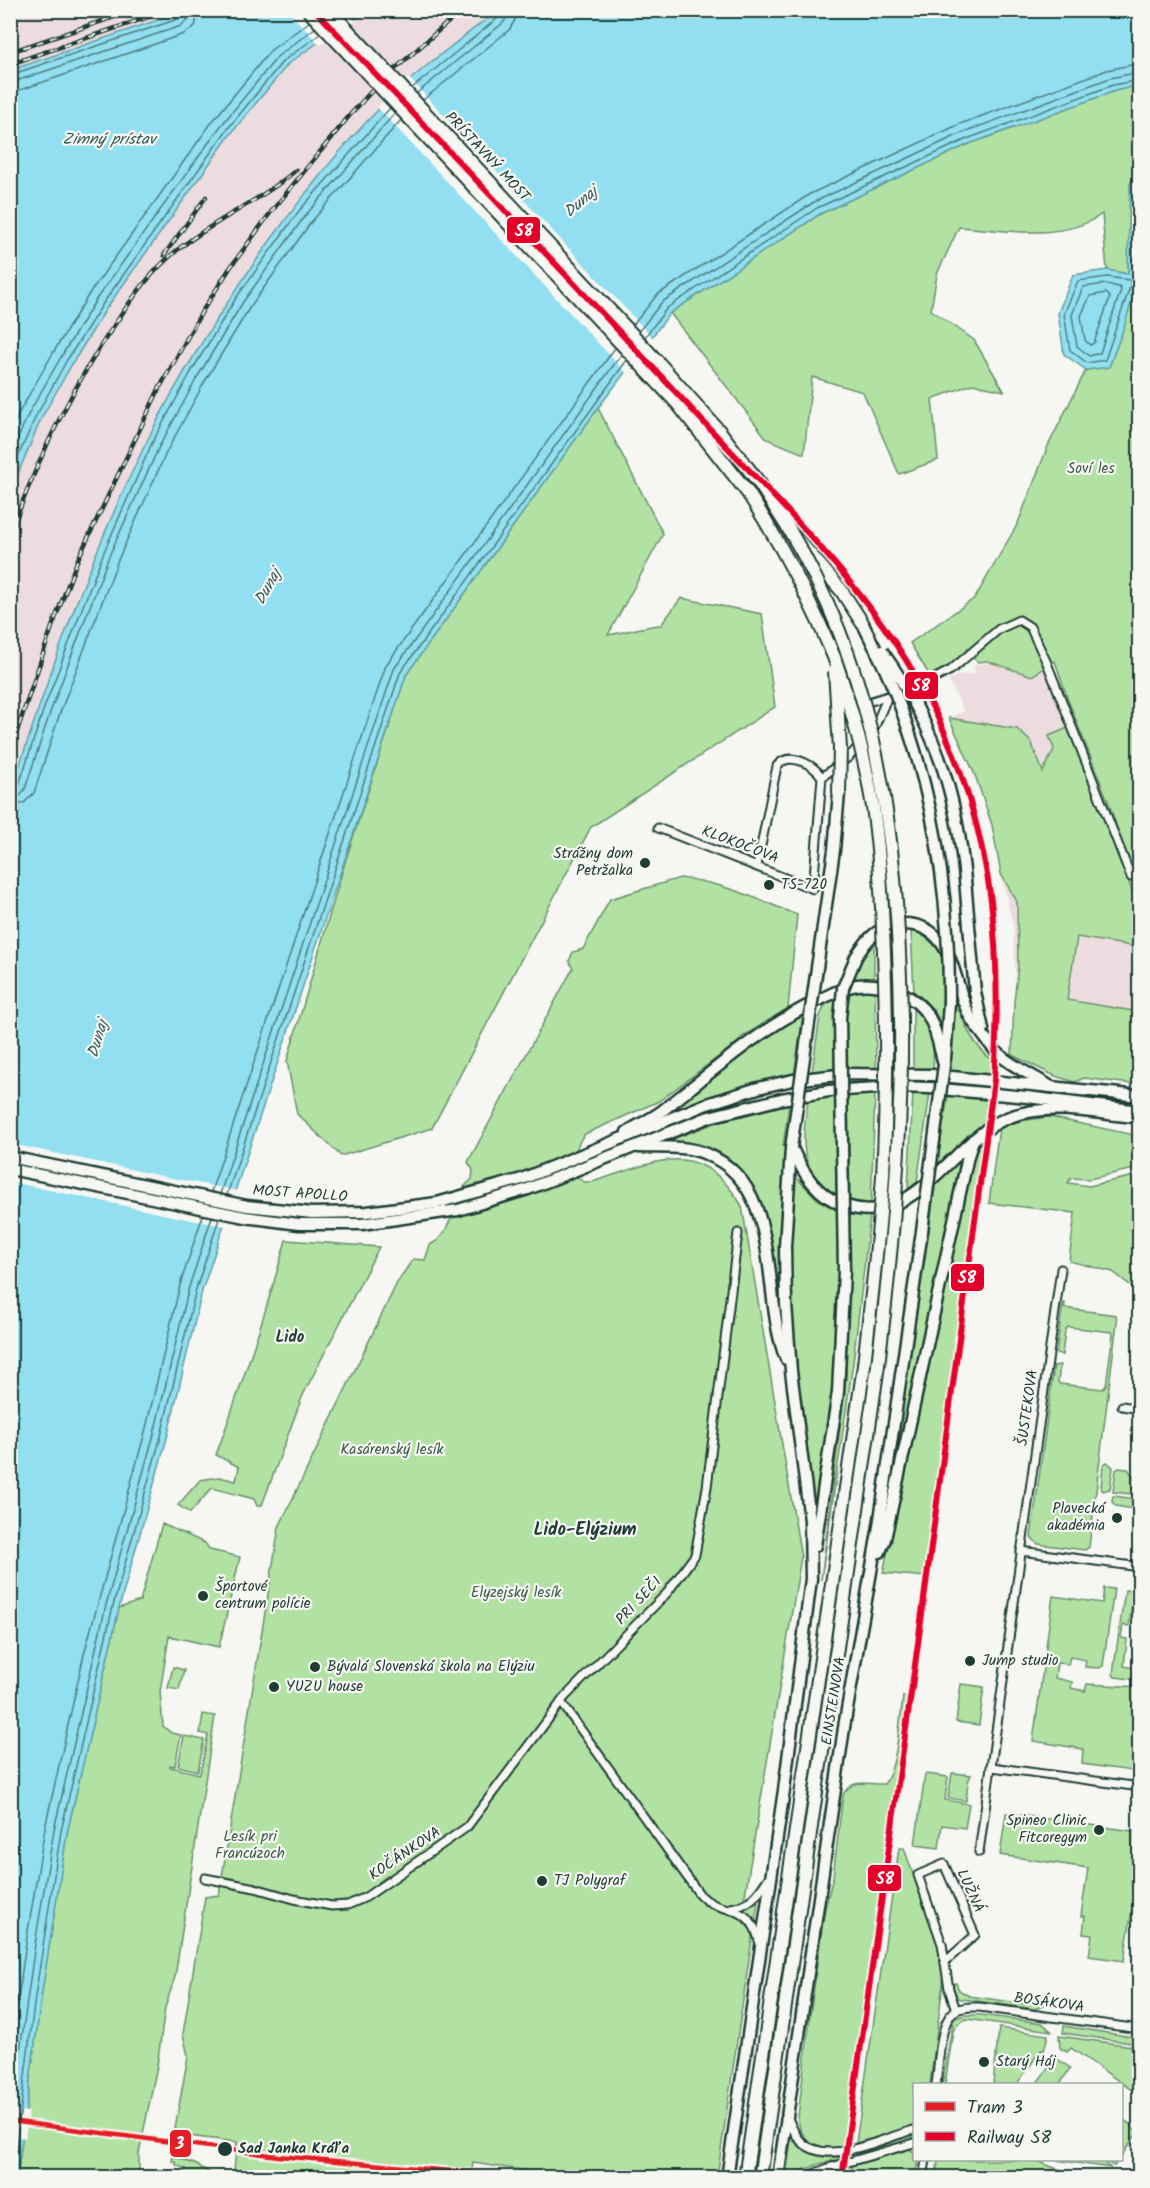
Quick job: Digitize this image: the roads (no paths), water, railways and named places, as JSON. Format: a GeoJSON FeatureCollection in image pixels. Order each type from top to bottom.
{"type":"FeatureCollection","features":[{"type":"Feature","properties":{"kind":"highway","name":"PRÍSTAVNÝ MOST"},"geometry":{"type":"LineString","coordinates":[[308,10],[678,404],[748,493],[788,557],[834,657]]}},
{"type":"Feature","properties":{"kind":"highway","name":"PRÍSTAVNÝ MOST"},"geometry":{"type":"LineString","coordinates":[[329,10],[656,360],[720,432],[760,484],[790,531]]}},
{"type":"Feature","properties":{"kind":"highway"},"geometry":{"type":"LineString","coordinates":[[790,531],[841,590],[863,624]]}},
{"type":"Feature","properties":{"kind":"highway"},"geometry":{"type":"LineString","coordinates":[[760,2178],[878,1365],[892,1248],[900,1137],[900,981],[893,854],[879,762],[860,687],[848,653],[820,587],[790,531]]}},
{"type":"Feature","properties":{"kind":"highway"},"geometry":{"type":"LineString","coordinates":[[834,657],[840,748],[839,793]]}},
{"type":"Feature","properties":{"kind":"highway"},"geometry":{"type":"LineString","coordinates":[[745,2178],[864,1365],[883,1176],[886,1025],[879,856],[873,808],[855,723],[834,657]]}},
{"type":"Feature","properties":{"kind":"main road"},"geometry":{"type":"LineString","coordinates":[[863,624],[907,687],[932,735],[940,758],[960,833],[977,1006],[988,1041]]}},
{"type":"Feature","properties":{"kind":"main road","name":"EINSTEINOVA"},"geometry":{"type":"LineString","coordinates":[[778,2178],[845,1721],[873,1567],[922,1231],[944,1065],[949,1003],[949,956],[943,877],[927,791],[894,689],[863,624]]}},
{"type":"Feature","properties":{"kind":"main road"},"geometry":{"type":"LineString","coordinates":[[727,2178],[810,1599],[812,1558],[807,1492],[791,1371],[785,1256],[791,1148],[834,850],[839,793]]}},
{"type":"Feature","properties":{"kind":"main road"},"geometry":{"type":"LineString","coordinates":[[812,1558],[819,1529],[838,1392],[844,1270],[840,1018],[843,988],[856,957],[870,937],[889,926],[909,924],[931,933],[944,945],[968,1012],[993,1049],[1054,1089]]}},
{"type":"Feature","properties":{"kind":"main road"},"geometry":{"type":"LineString","coordinates":[[603,1146],[660,1112],[759,1035],[824,998],[854,986],[888,987],[911,999],[929,1018],[944,1065]]}},
{"type":"Feature","properties":{"kind":"main road"},"geometry":{"type":"LineString","coordinates":[[603,1146],[734,1096],[780,1083],[826,1076],[875,1074],[933,1076],[1140,1096]]}},
{"type":"Feature","properties":{"kind":"main road","name":"MOST APOLLO"},"geometry":{"type":"LineString","coordinates":[[10,1169],[225,1214],[299,1224],[344,1225],[381,1222],[458,1210],[528,1190],[699,1121],[781,1099],[860,1089],[930,1088],[1140,1111]]}},
{"type":"Feature","properties":{"kind":"main road"},"geometry":{"type":"LineString","coordinates":[[791,1148],[805,1174],[821,1193],[830,1199],[846,1206],[872,1210],[884,1209],[899,1203],[918,1190],[991,1125],[1015,1116],[1037,1110],[1058,1109],[1140,1118]]}},
{"type":"Feature","properties":{"kind":"main road"},"geometry":{"type":"LineString","coordinates":[[873,1567],[885,1539],[965,1167],[973,1140]]}},
{"type":"Feature","properties":{"kind":"main road","name":"MOST APOLLO"},"geometry":{"type":"LineString","coordinates":[[10,1157],[247,1206],[340,1214],[395,1209],[455,1199],[522,1179],[603,1146]]}},
{"type":"Feature","properties":{"kind":"main road"},"geometry":{"type":"LineString","coordinates":[[635,1146],[674,1148],[705,1153],[728,1167],[746,1187],[761,1221],[778,1332],[791,1371]]}},
{"type":"Feature","properties":{"kind":"street"},"geometry":{"type":"LineString","coordinates":[[865,703],[920,686],[951,670],[999,629],[1018,620],[1030,627],[1073,726],[1131,877],[1140,873]]}},
{"type":"Feature","properties":{"kind":"street"},"geometry":{"type":"LineString","coordinates":[[757,866],[777,766],[783,759],[792,759],[816,768],[822,777],[850,756],[875,726],[888,696]]}},
{"type":"Feature","properties":{"kind":"street","name":"KLOKOČOVA"},"geometry":{"type":"LineString","coordinates":[[658,828],[813,889],[822,777]]}},
{"type":"Feature","properties":{"kind":"street","name":"PRI SEČI"},"geometry":{"type":"LineString","coordinates":[[561,1702],[667,1593],[695,1555],[707,1487],[738,1233]]}},
{"type":"Feature","properties":{"kind":"street","name":"ŠUSTEKOVA"},"geometry":{"type":"LineString","coordinates":[[992,1767],[1061,1269]]}},
{"type":"Feature","properties":{"kind":"street"},"geometry":{"type":"LineString","coordinates":[[1122,1406],[1140,1409]]}},
{"type":"Feature","properties":{"kind":"street"},"geometry":{"type":"LineString","coordinates":[[1022,1551],[1140,1567]]}},
{"type":"Feature","properties":{"kind":"street"},"geometry":{"type":"LineString","coordinates":[[561,1702],[700,1895],[709,1903],[728,1908],[754,1924],[761,1949]]}},
{"type":"Feature","properties":{"kind":"street","name":"KOČÁNKOVA"},"geometry":{"type":"LineString","coordinates":[[205,1878],[323,1904],[344,1906],[356,1902],[433,1853],[467,1827],[561,1702]]}},
{"type":"Feature","properties":{"kind":"street"},"geometry":{"type":"LineString","coordinates":[[992,1767],[1140,1787]]}},
{"type":"Feature","properties":{"kind":"street","name":"LUŽNÁ"},"geometry":{"type":"LineString","coordinates":[[979,1852],[992,1767]]}},
{"type":"Feature","properties":{"kind":"street","name":"LUŽNÁ"},"geometry":{"type":"LineString","coordinates":[[946,1961],[975,1935],[944,1864],[918,1875],[942,1944],[949,1989],[956,2010]]}},
{"type":"Feature","properties":{"kind":"street"},"geometry":{"type":"LineString","coordinates":[[728,1908],[744,1905],[752,1900],[772,1873]]}},
{"type":"Feature","properties":{"kind":"street","name":"BOSÁKOVA"},"geometry":{"type":"LineString","coordinates":[[956,2010],[965,2007],[979,2007],[1140,2029]]}},
{"type":"Feature","properties":{"kind":"street"},"geometry":{"type":"LineString","coordinates":[[936,2083],[945,2027],[947,2020],[956,2010]]}},
{"type":"Feature","properties":{"kind":"street"},"geometry":{"type":"LineString","coordinates":[[787,2116],[798,2138],[812,2149],[823,2152],[841,2152],[913,2131]]}},
{"type":"Feature","properties":{"kind":"street"},"geometry":{"type":"LineString","coordinates":[[803,2178],[828,2168],[913,2144]]}},
{"type":"Feature","properties":{"kind":"street"},"geometry":{"type":"LineString","coordinates":[[923,2178],[926,2161]]}},
{"type":"Feature","properties":{"kind":"water","name":"Zimný prístav"},"geometry":{"type":"Polygon","coordinates":[[[184,11],[370,11],[341,26],[288,64],[230,135],[108,306],[72,364],[41,419],[11,490],[11,70],[184,11]]]}},
{"type":"Feature","properties":{"kind":"water","name":"Dunaj"},"geometry":{"type":"Polygon","coordinates":[[[497,11],[1139,11],[1139,85],[1115,91],[969,144],[820,214],[670,313],[598,408],[406,675],[202,1291],[167,1438],[119,1608],[67,1833],[41,1998],[17,2177],[11,2178],[11,792],[56,658],[107,527],[160,415],[203,340],[280,227],[348,142],[406,83],[497,11]]]}},
{"type":"Feature","properties":{"kind":"water"},"geometry":{"type":"Polygon","coordinates":[[[1139,170],[1140,273],[1109,367],[1086,370],[1064,354],[1058,313],[1073,275],[1107,270],[1128,274],[1130,184],[1139,170]]]}},
{"type":"Feature","properties":{"kind":"railway"},"geometry":{"type":"LineString","coordinates":[[10,52],[135,10]]}},
{"type":"Feature","properties":{"kind":"railway"},"geometry":{"type":"LineString","coordinates":[[10,64],[169,10]]}},
{"type":"Feature","properties":{"kind":"railway"},"geometry":{"type":"LineString","coordinates":[[10,752],[77,561],[159,389],[201,313],[271,212],[350,115],[377,85],[455,16]]}},
{"type":"Feature","properties":{"kind":"railway"},"geometry":{"type":"LineString","coordinates":[[10,535],[43,452],[56,426],[99,349],[143,285],[176,251],[267,192],[296,170]]}},
{"type":"Feature","properties":{"kind":"railway"},"geometry":{"type":"LineString","coordinates":[[164,255],[206,197]]}},
{"type":"Feature","properties":{"kind":"tram line","name":"3"},"geometry":{"type":"LineString","coordinates":[[10,2121],[278,2156],[530,2178]]}},
{"type":"Feature","properties":{"kind":"rail line","name":"S8"},"geometry":{"type":"LineString","coordinates":[[315,10],[602,313],[834,563],[895,643],[921,686],[944,731],[961,774],[974,817],[991,902],[995,945],[997,989],[994,1080],[916,1658],[842,2178]]}},
{"type":"Feature","properties":{"kind":"place","name":"Strážny dom Petržalka"},"geometry":{"type":"Point","coordinates":[645,863]}},
{"type":"Feature","properties":{"kind":"place","name":"TS-720"},"geometry":{"type":"Point","coordinates":[769,885]}},
{"type":"Feature","properties":{"kind":"place","name":"Plavecká akadémia"},"geometry":{"type":"Point","coordinates":[1117,1518]}},
{"type":"Feature","properties":{"kind":"place","name":"Športové centrum polície"},"geometry":{"type":"Point","coordinates":[203,1596]}},
{"type":"Feature","properties":{"kind":"place","name":"Jump studio"},"geometry":{"type":"Point","coordinates":[970,1661]}},
{"type":"Feature","properties":{"kind":"place","name":"Bývalá Slovenská škola na Elýziu"},"geometry":{"type":"Point","coordinates":[315,1667]}},
{"type":"Feature","properties":{"kind":"place","name":"YUZU house"},"geometry":{"type":"Point","coordinates":[274,1687]}},
{"type":"Feature","properties":{"kind":"place","name":"Spineo Clinic Fitcoregym"},"geometry":{"type":"Point","coordinates":[1099,1830]}},
{"type":"Feature","properties":{"kind":"place","name":"TJ Polygraf"},"geometry":{"type":"Point","coordinates":[542,1881]}},
{"type":"Feature","properties":{"kind":"place","name":"Starý Háj"},"geometry":{"type":"Point","coordinates":[984,2062]}},
{"type":"Feature","properties":{"kind":"place","name":"Sad Janka Kráľa"},"geometry":{"type":"Point","coordinates":[225,2149]}},
{"type":"Feature","properties":{"kind":"district","name":"Lido"},"geometry":{"type":"Point","coordinates":[290,1337]}},
{"type":"Feature","properties":{"kind":"district","name":"Lido-Elýzium"},"geometry":{"type":"Point","coordinates":[585,1530]}},
{"type":"Feature","properties":{"kind":"park label","name":"Soví les"},"geometry":{"type":"Point","coordinates":[1091,469]}},
{"type":"Feature","properties":{"kind":"park label","name":"Kasárenský lesík"},"geometry":{"type":"Point","coordinates":[392,1450]}},
{"type":"Feature","properties":{"kind":"park label","name":"Elyzejský lesík"},"geometry":{"type":"Point","coordinates":[516,1593]}},
{"type":"Feature","properties":{"kind":"park label","name":"Lesík pri Francúzoch"},"geometry":{"type":"Point","coordinates":[250,1846]}}]}
